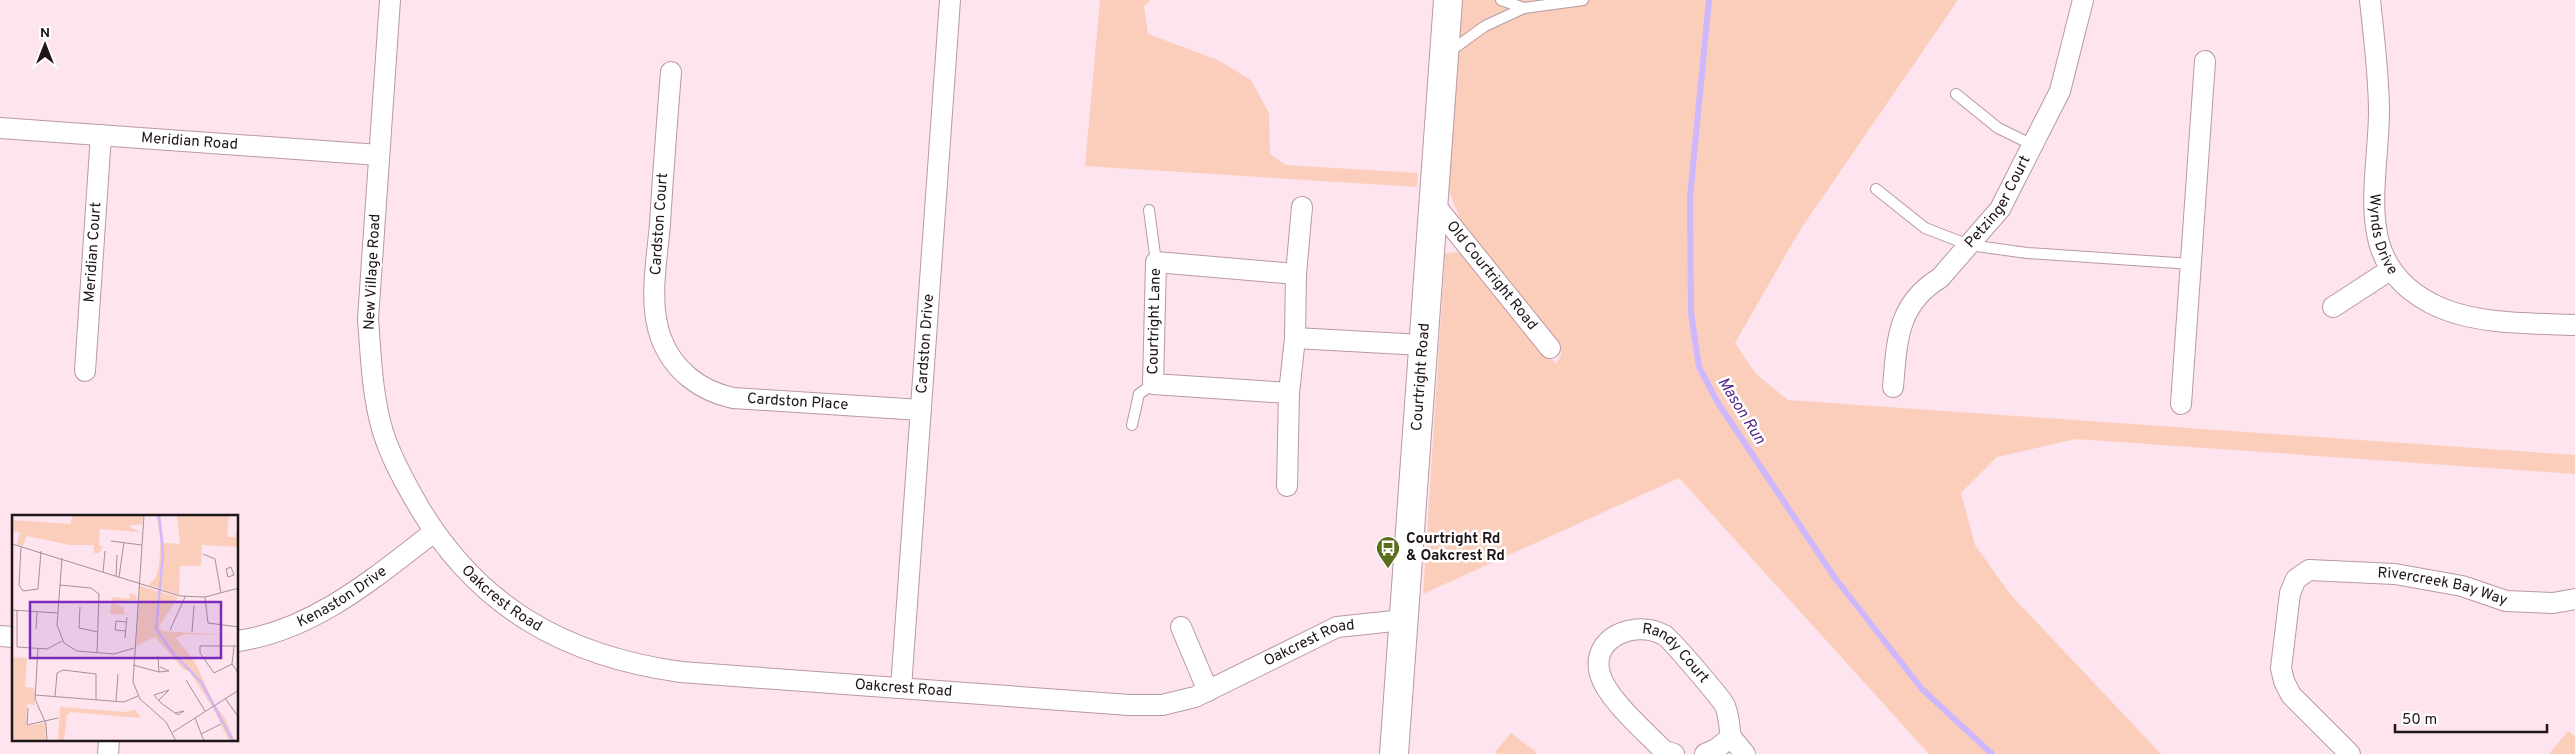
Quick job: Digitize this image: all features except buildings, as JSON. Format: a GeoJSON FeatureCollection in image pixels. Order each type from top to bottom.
{"type":"FeatureCollection","features":[{"type":"Feature","properties":{"kind":"street","name":"New Village Road"},"geometry":{"type":"LineString","coordinates":[[390,0],[368,319],[372,367],[383,431],[403,479],[434,532]]}},
{"type":"Feature","properties":{"kind":"street","name":"Cardston Drive"},"geometry":{"type":"LineString","coordinates":[[901,688],[950,0]]}},
{"type":"Feature","properties":{"kind":"street","name":"Courtright Road"},"geometry":{"type":"LineString","coordinates":[[1394,754],[1448,0]]}},
{"type":"Feature","properties":{"kind":"street","name":"Petzinger Court"},"geometry":{"type":"LineString","coordinates":[[1893,387],[1897,342],[1906,310],[1928,285],[1940,278],[2000,209],[2060,91],[2083,0]]}},
{"type":"Feature","properties":{"kind":"street","name":"Wynds Drive"},"geometry":{"type":"LineString","coordinates":[[2370,0],[2379,95],[2373,210],[2380,245],[2390,270],[2421,298],[2441,308],[2462,315],[2484,320],[2575,326]]}},
{"type":"Feature","properties":{"kind":"street"},"geometry":{"type":"LineString","coordinates":[[2181,404],[2205,61]]}},
{"type":"Feature","properties":{"kind":"street","name":"Cardston Court"},"geometry":{"type":"LineString","coordinates":[[671,72],[654,296],[660,336],[668,353],[682,371]]}},
{"type":"Feature","properties":{"kind":"street","name":"Meridian Road"},"geometry":{"type":"LineString","coordinates":[[0,128],[379,155]]}},
{"type":"Feature","properties":{"kind":"street","name":"Meridian Court"},"geometry":{"type":"LineString","coordinates":[[85,371],[100,135]]}},
{"type":"Feature","properties":{"kind":"street","name":"Old Courtright Road"},"geometry":{"type":"LineString","coordinates":[[1434,204],[1550,348]]}},
{"type":"Feature","properties":{"kind":"street"},"geometry":{"type":"LineString","coordinates":[[1287,486],[1289,393],[1302,207]]}},
{"type":"Feature","properties":{"kind":"street","name":"Courtright Lane"},"geometry":{"type":"LineString","coordinates":[[1289,393],[1153,384],[1156,262],[1296,274]]}},
{"type":"Feature","properties":{"kind":"street"},"geometry":{"type":"LineString","coordinates":[[2333,307],[2390,270]]}},
{"type":"Feature","properties":{"kind":"street"},"geometry":{"type":"LineString","coordinates":[[1294,338],[1422,345]]}},
{"type":"Feature","properties":{"kind":"street","name":"Cardston Place"},"geometry":{"type":"LineString","coordinates":[[682,371],[705,389],[734,398],[920,410]]}},
{"type":"Feature","properties":{"kind":"street","name":"Kenaston Drive"},"geometry":{"type":"LineString","coordinates":[[239,641],[260,638],[301,623],[337,603],[365,585],[434,532]]}},
{"type":"Feature","properties":{"kind":"street","name":"Oakcrest Road"},"geometry":{"type":"LineString","coordinates":[[434,532],[481,587],[542,629],[608,658],[642,667],[681,672],[1129,705],[1162,704],[1195,697],[1337,627],[1403,620]]}},
{"type":"Feature","properties":{"kind":"street","name":"Rivercreek Bay Way"},"geometry":{"type":"LineString","coordinates":[[2350,754],[2291,695],[2284,681],[2281,668],[2290,593],[2296,579],[2309,570],[2395,574],[2426,578],[2462,586],[2506,601],[2524,603],[2575,599]]}},
{"type":"Feature","properties":{"kind":"street"},"geometry":{"type":"LineString","coordinates":[[1182,627],[1208,691]]}},
{"type":"Feature","properties":{"kind":"street","name":"Randy Court"},"geometry":{"type":"LineString","coordinates":[[1674,754],[1663,750],[1608,690],[1600,672],[1601,652],[1613,636],[1630,629],[1648,629],[1665,636],[1725,705],[1731,737],[1745,754]]}},
{"type":"Feature","properties":{"kind":"street"},"geometry":{"type":"LineString","coordinates":[[1705,754],[1716,749],[1731,737]]}},
{"type":"Feature","properties":{"kind":"lane"},"geometry":{"type":"LineString","coordinates":[[1501,0],[1525,4],[1583,0]]}},
{"type":"Feature","properties":{"kind":"lane"},"geometry":{"type":"LineString","coordinates":[[1444,57],[1485,26],[1525,4]]}},
{"type":"Feature","properties":{"kind":"lane"},"geometry":{"type":"LineString","coordinates":[[1956,94],[1998,128],[2033,145]]}},
{"type":"Feature","properties":{"kind":"lane"},"geometry":{"type":"LineString","coordinates":[[1876,189],[1925,228],[1969,245],[2027,253],[2192,264]]}},
{"type":"Feature","properties":{"kind":"lane"},"geometry":{"type":"LineString","coordinates":[[1149,210],[1156,262]]}},
{"type":"Feature","properties":{"kind":"lane"},"geometry":{"type":"LineString","coordinates":[[1132,425],[1139,394],[1153,384]]}},
{"type":"Feature","properties":{"kind":"shaded area"},"geometry":{"type":"Polygon","coordinates":[[[1100,0],[1151,0],[1144,6],[1148,34],[1218,60],[1251,80],[1269,113],[1270,154],[1286,165],[1418,173],[1417,187],[1085,166],[1100,0]]]}},
{"type":"Feature","properties":{"kind":"shaded area"},"geometry":{"type":"Polygon","coordinates":[[[1460,0],[1958,0],[1800,230],[1735,343],[1756,374],[1788,400],[2575,455],[2575,474],[2076,439],[1997,457],[1961,493],[1975,545],[2010,594],[2161,754],[1929,754],[1679,478],[1423,594],[1445,253],[1461,252],[1556,364],[1562,353],[1464,230],[1445,180],[1460,0]]]}},
{"type":"Feature","properties":{"kind":"shaded area"},"geometry":{"type":"Polygon","coordinates":[[[2568,731],[2575,736],[2575,754],[2549,754],[2568,731]]]}},
{"type":"Feature","properties":{"kind":"shaded area"},"geometry":{"type":"Polygon","coordinates":[[[1511,733],[1536,752],[1535,754],[1498,754],[1495,752],[1511,733]]]}},
{"type":"Feature","properties":{"kind":"waterway","name":"Mason Run"},"geometry":{"type":"LineString","coordinates":[[1709,0],[1690,197],[1691,313],[1699,367],[1718,403],[1835,578],[1922,689],[1992,754]]}},
{"type":"Feature","properties":{"kind":"place","name":"Courtright Rd & Oakcrest Rd"},"geometry":{"type":"Point","coordinates":[1388,569]}}]}
